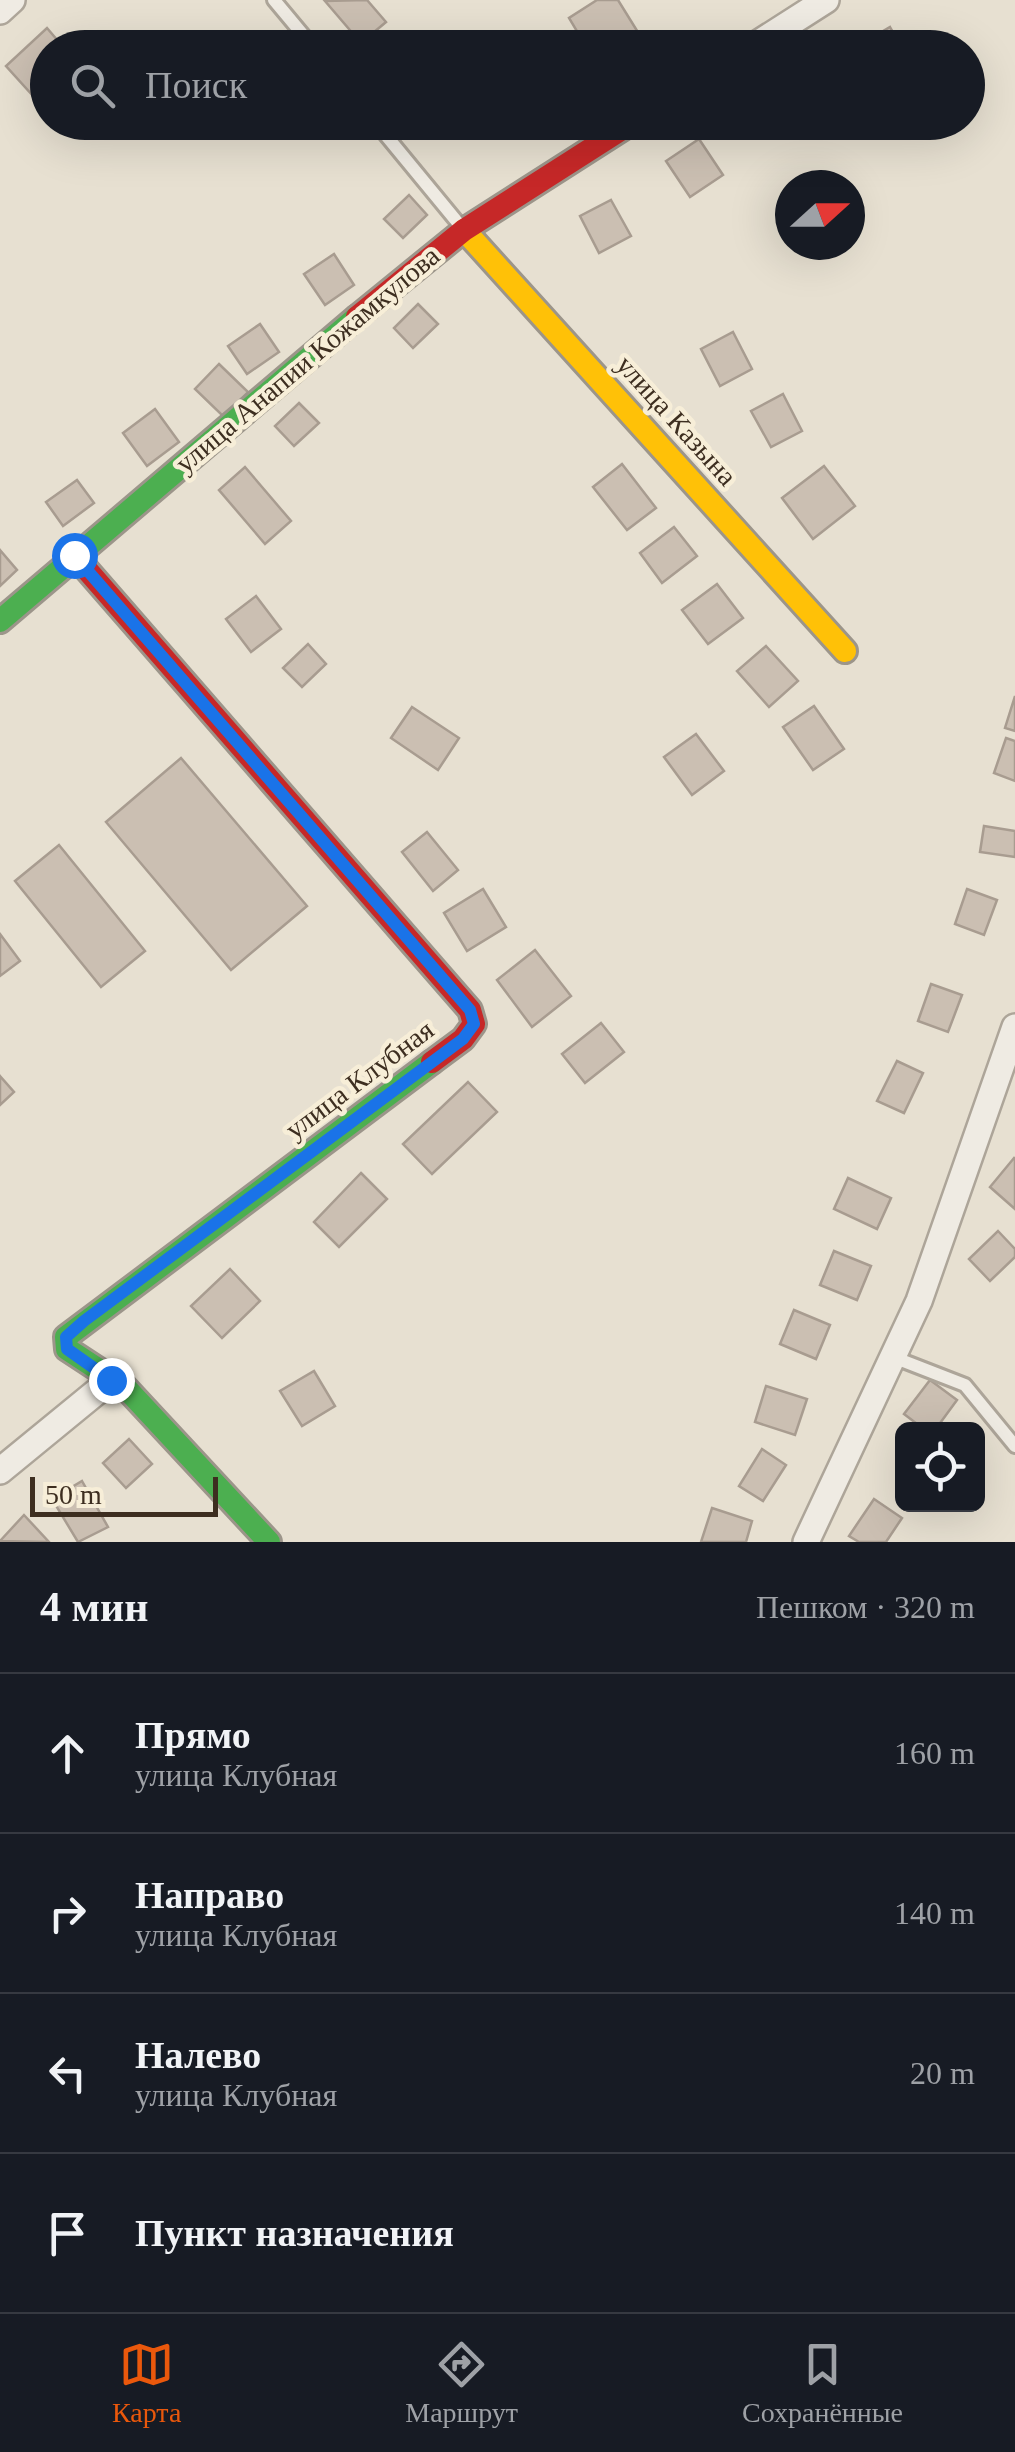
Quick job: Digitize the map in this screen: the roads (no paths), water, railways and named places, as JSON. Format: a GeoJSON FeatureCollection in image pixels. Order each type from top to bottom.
{"type":"FeatureCollection","features":[{"type":"Feature","properties":{"kind":"street"},"geometry":{"type":"LineString","coordinates":[[0,11],[12,0]]}},
{"type":"Feature","properties":{"kind":"street"},"geometry":{"type":"LineString","coordinates":[[780,30],[826,0]]}},
{"type":"Feature","properties":{"kind":"street","name":"улица Анапии Кожамкулова"},"geometry":{"type":"LineString","coordinates":[[0,621],[417,265],[464,230],[605,140]]}},
{"type":"Feature","properties":{"kind":"street","name":"улица Казына"},"geometry":{"type":"LineString","coordinates":[[464,230],[846,651]]}},
{"type":"Feature","properties":{"kind":"street","name":"улица Клубная"},"geometry":{"type":"LineString","coordinates":[[74,555],[470,1010],[474,1024],[463,1039],[66,1337],[67,1349],[124,1386],[269,1542]]}},
{"type":"Feature","properties":{"kind":"street"},"geometry":{"type":"LineString","coordinates":[[806,1542],[919,1300],[1015,1027]]}},
{"type":"Feature","properties":{"kind":"street"},"geometry":{"type":"LineString","coordinates":[[0,1471],[111,1380]]}},
{"type":"Feature","properties":{"kind":"lane"},"geometry":{"type":"LineString","coordinates":[[274,0],[299,30]]}},
{"type":"Feature","properties":{"kind":"lane"},"geometry":{"type":"LineString","coordinates":[[391,140],[464,230]]}},
{"type":"Feature","properties":{"kind":"lane"},"geometry":{"type":"LineString","coordinates":[[893,1357],[965,1386],[1015,1446]]}}]}
